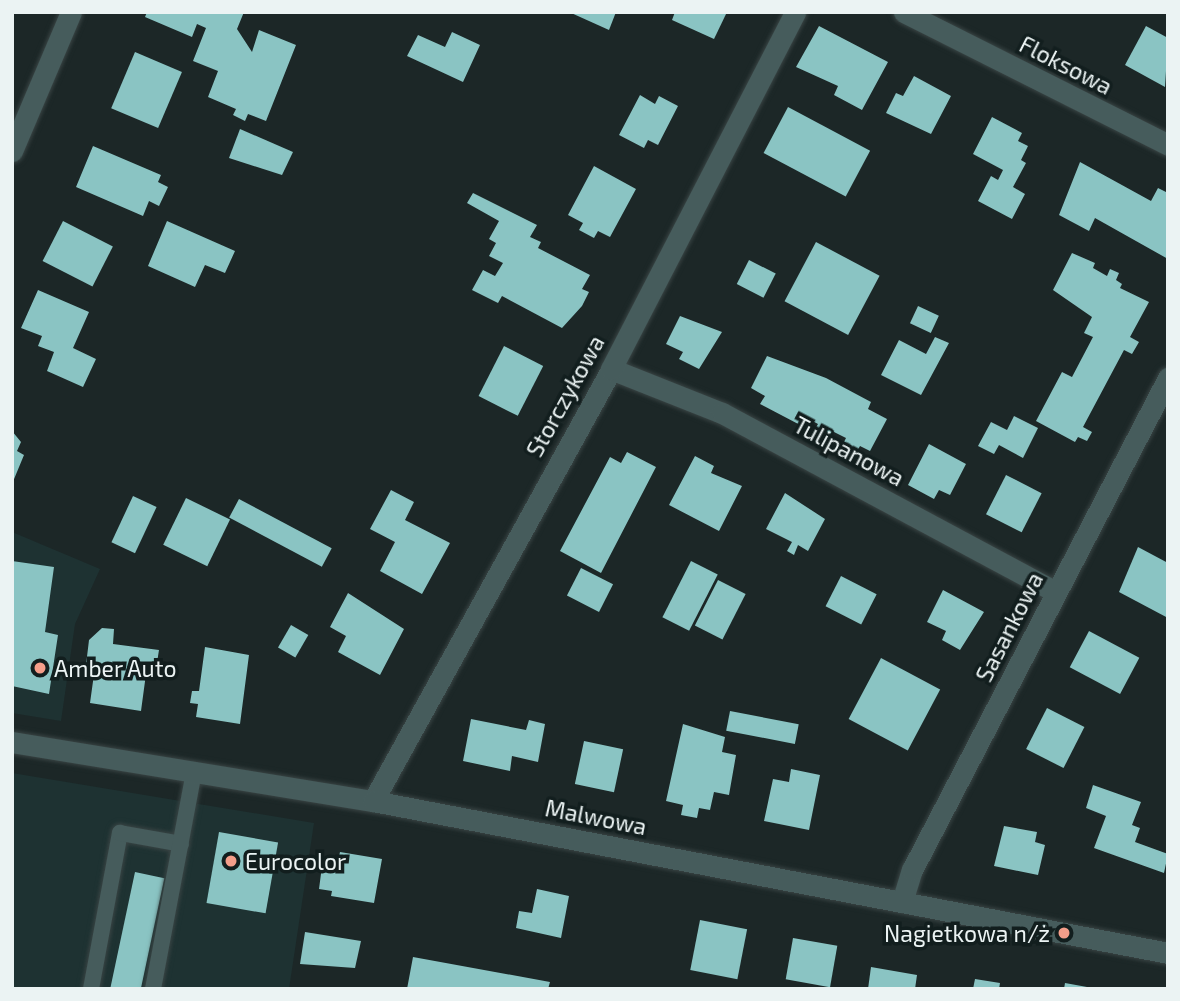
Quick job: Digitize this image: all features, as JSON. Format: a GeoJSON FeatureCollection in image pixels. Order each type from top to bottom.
{"type":"FeatureCollection","features":[{"type":"Feature","properties":{"kind":"street"},"geometry":{"type":"LineString","coordinates":[[12,151],[71,12]]}},
{"type":"Feature","properties":{"kind":"street","name":"Storczykowa"},"geometry":{"type":"LineString","coordinates":[[373,801],[611,369],[795,12]]}},
{"type":"Feature","properties":{"kind":"street","name":"Floksowa"},"geometry":{"type":"LineString","coordinates":[[904,12],[1168,145]]}},
{"type":"Feature","properties":{"kind":"street","name":"Tulipanowa"},"geometry":{"type":"LineString","coordinates":[[611,369],[722,413],[1056,592]]}},
{"type":"Feature","properties":{"kind":"street","name":"Sasankowa"},"geometry":{"type":"LineString","coordinates":[[902,902],[912,870],[1168,378]]}},
{"type":"Feature","properties":{"kind":"street","name":"Malwowa"},"geometry":{"type":"LineString","coordinates":[[12,742],[373,801],[1168,953]]}},
{"type":"Feature","properties":{"kind":"lane"},"geometry":{"type":"LineString","coordinates":[[153,989],[194,772]]}},
{"type":"Feature","properties":{"kind":"lane"},"geometry":{"type":"LineString","coordinates":[[91,989],[120,833],[181,844]]}},
{"type":"Feature","properties":{"kind":"shaded area","name":"Amber Auto"},"geometry":{"type":"Polygon","coordinates":[[[12,532],[100,569],[75,624],[61,721],[12,713],[12,532]]]}},
{"type":"Feature","properties":{"kind":"shaded area"},"geometry":{"type":"Polygon","coordinates":[[[12,773],[314,823],[289,989],[12,989],[12,773]]]}},
{"type":"Feature","properties":{"kind":"building"},"geometry":{"type":"Polygon","coordinates":[[[147,12],[244,12],[237,29],[252,52],[259,30],[296,45],[266,121],[248,114],[245,121],[233,115],[236,109],[208,97],[218,71],[193,61],[206,28],[197,24],[192,37],[145,17],[147,12]]]}},
{"type":"Feature","properties":{"kind":"building"},"geometry":{"type":"Polygon","coordinates":[[[569,12],[616,12],[609,30],[569,12]]]}},
{"type":"Feature","properties":{"kind":"building"},"geometry":{"type":"Polygon","coordinates":[[[675,12],[727,12],[714,39],[672,20],[675,12]]]}},
{"type":"Feature","properties":{"kind":"building"},"geometry":{"type":"Polygon","coordinates":[[[819,26],[888,62],[862,110],[834,95],[838,86],[796,67],[819,26]]]}},
{"type":"Feature","properties":{"kind":"building"},"geometry":{"type":"Polygon","coordinates":[[[1146,26],[1168,38],[1165,87],[1125,65],[1146,26]]]}},
{"type":"Feature","properties":{"kind":"building"},"geometry":{"type":"Polygon","coordinates":[[[452,32],[480,45],[463,82],[407,56],[418,35],[445,47],[452,32]]]}},
{"type":"Feature","properties":{"kind":"building"},"geometry":{"type":"Polygon","coordinates":[[[135,52],[182,72],[158,128],[111,108],[135,52]]]}},
{"type":"Feature","properties":{"kind":"building"},"geometry":{"type":"Polygon","coordinates":[[[914,76],[951,96],[931,134],[886,113],[896,93],[903,96],[914,76]]]}},
{"type":"Feature","properties":{"kind":"building"},"geometry":{"type":"Polygon","coordinates":[[[640,95],[655,104],[659,96],[678,106],[658,145],[648,140],[644,148],[619,135],[640,95]]]}},
{"type":"Feature","properties":{"kind":"building"},"geometry":{"type":"Polygon","coordinates":[[[788,107],[870,151],[846,197],[764,153],[788,107]]]}},
{"type":"Feature","properties":{"kind":"building"},"geometry":{"type":"Polygon","coordinates":[[[992,117],[1022,133],[1018,141],[1028,146],[1021,160],[1026,163],[1013,187],[1025,194],[1012,219],[978,201],[991,176],[998,180],[1003,170],[973,154],[992,117]]]}},
{"type":"Feature","properties":{"kind":"building"},"geometry":{"type":"Polygon","coordinates":[[[240,129],[293,152],[282,175],[229,158],[240,129]]]}},
{"type":"Feature","properties":{"kind":"building"},"geometry":{"type":"Polygon","coordinates":[[[93,146],[161,175],[158,182],[168,187],[159,206],[149,201],[143,216],[76,187],[93,146]]]}},
{"type":"Feature","properties":{"kind":"building"},"geometry":{"type":"Polygon","coordinates":[[[1080,162],[1151,201],[1158,188],[1168,193],[1168,259],[1095,218],[1089,231],[1059,215],[1080,162]]]}},
{"type":"Feature","properties":{"kind":"building"},"geometry":{"type":"Polygon","coordinates":[[[594,166],[636,189],[610,237],[598,231],[594,238],[579,230],[583,223],[568,215],[594,166]]]}},
{"type":"Feature","properties":{"kind":"building"},"geometry":{"type":"Polygon","coordinates":[[[473,193],[537,225],[530,237],[541,242],[538,248],[590,275],[582,289],[589,292],[582,306],[562,328],[502,296],[498,303],[472,290],[483,270],[495,276],[503,263],[489,256],[496,243],[489,239],[499,221],[467,203],[473,193]]]}},
{"type":"Feature","properties":{"kind":"building"},"geometry":{"type":"Polygon","coordinates":[[[63,221],[113,246],[92,287],[43,261],[63,221]]]}},
{"type":"Feature","properties":{"kind":"building"},"geometry":{"type":"Polygon","coordinates":[[[167,221],[235,251],[225,273],[205,265],[195,287],[148,266],[167,221]]]}},
{"type":"Feature","properties":{"kind":"building"},"geometry":{"type":"Polygon","coordinates":[[[816,242],[880,276],[848,335],[785,301],[816,242]]]}},
{"type":"Feature","properties":{"kind":"building"},"geometry":{"type":"Polygon","coordinates":[[[1072,253],[1095,263],[1093,268],[1107,276],[1110,269],[1119,273],[1116,280],[1122,284],[1120,288],[1149,302],[1130,337],[1139,342],[1132,354],[1124,350],[1083,427],[1092,432],[1087,441],[1078,437],[1075,442],[1036,421],[1062,372],[1072,377],[1093,337],[1084,333],[1092,317],[1053,290],[1072,253]]]}},
{"type":"Feature","properties":{"kind":"building"},"geometry":{"type":"Polygon","coordinates":[[[749,260],[776,274],[763,298],[737,284],[749,260]]]}},
{"type":"Feature","properties":{"kind":"building"},"geometry":{"type":"Polygon","coordinates":[[[38,290],[89,312],[73,348],[96,359],[83,387],[47,371],[54,352],[38,346],[42,336],[21,328],[38,290]]]}},
{"type":"Feature","properties":{"kind":"building"},"geometry":{"type":"Polygon","coordinates":[[[918,306],[939,316],[931,333],[910,323],[918,306]]]}},
{"type":"Feature","properties":{"kind":"building"},"geometry":{"type":"Polygon","coordinates":[[[680,316],[722,332],[699,369],[679,359],[683,352],[666,344],[680,316]]]}},
{"type":"Feature","properties":{"kind":"building"},"geometry":{"type":"Polygon","coordinates":[[[935,337],[949,343],[921,395],[881,375],[899,340],[926,354],[935,337]]]}},
{"type":"Feature","properties":{"kind":"building"},"geometry":{"type":"Polygon","coordinates":[[[504,346],[543,366],[518,416],[479,396],[504,346]]]}},
{"type":"Feature","properties":{"kind":"building"},"geometry":{"type":"Polygon","coordinates":[[[767,356],[826,378],[871,402],[868,409],[887,419],[870,451],[860,446],[855,455],[841,448],[846,438],[832,431],[828,441],[813,433],[818,424],[807,418],[802,426],[760,404],[765,396],[751,388],[767,356]]]}},
{"type":"Feature","properties":{"kind":"building"},"geometry":{"type":"Polygon","coordinates":[[[1014,416],[1038,428],[1023,458],[999,445],[994,454],[978,446],[991,422],[1007,430],[1014,416]]]}},
{"type":"Feature","properties":{"kind":"building"},"geometry":{"type":"Polygon","coordinates":[[[12,431],[21,442],[17,451],[24,455],[12,484],[12,431]]]}},
{"type":"Feature","properties":{"kind":"building"},"geometry":{"type":"Polygon","coordinates":[[[929,444],[966,464],[950,495],[939,490],[934,499],[908,485],[929,444]]]}},
{"type":"Feature","properties":{"kind":"building"},"geometry":{"type":"Polygon","coordinates":[[[627,452],[656,467],[601,573],[560,551],[610,457],[621,463],[627,452]]]}},
{"type":"Feature","properties":{"kind":"building"},"geometry":{"type":"Polygon","coordinates":[[[695,456],[714,466],[711,473],[742,486],[719,531],[669,505],[695,456]]]}},
{"type":"Feature","properties":{"kind":"building"},"geometry":{"type":"Polygon","coordinates":[[[1006,475],[1042,493],[1022,532],[986,514],[1006,475]]]}},
{"type":"Feature","properties":{"kind":"building"},"geometry":{"type":"Polygon","coordinates":[[[391,490],[414,502],[405,520],[450,543],[422,594],[380,571],[395,542],[370,529],[391,490]]]}},
{"type":"Feature","properties":{"kind":"building"},"geometry":{"type":"Polygon","coordinates":[[[785,493],[825,519],[808,551],[798,545],[794,555],[787,551],[792,542],[766,529],[785,493]]]}},
{"type":"Feature","properties":{"kind":"building"},"geometry":{"type":"Polygon","coordinates":[[[133,496],[157,507],[135,553],[111,542],[133,496]]]}},
{"type":"Feature","properties":{"kind":"building"},"geometry":{"type":"Polygon","coordinates":[[[186,498],[230,519],[207,566],[163,545],[186,498]]]}},
{"type":"Feature","properties":{"kind":"building"},"geometry":{"type":"Polygon","coordinates":[[[239,499],[332,548],[322,567],[229,518],[239,499]]]}},
{"type":"Feature","properties":{"kind":"building"},"geometry":{"type":"Polygon","coordinates":[[[1138,547],[1168,563],[1168,618],[1119,592],[1138,547]]]}},
{"type":"Feature","properties":{"kind":"building"},"geometry":{"type":"Polygon","coordinates":[[[12,561],[54,567],[45,632],[58,635],[49,694],[12,686],[12,561]]]}},
{"type":"Feature","properties":{"kind":"building"},"geometry":{"type":"Polygon","coordinates":[[[691,561],[718,575],[689,631],[662,617],[691,561]]]}},
{"type":"Feature","properties":{"kind":"building"},"geometry":{"type":"Polygon","coordinates":[[[581,568],[613,584],[599,612],[567,596],[581,568]]]}},
{"type":"Feature","properties":{"kind":"building"},"geometry":{"type":"Polygon","coordinates":[[[841,576],[877,594],[861,624],[826,606],[841,576]]]}},
{"type":"Feature","properties":{"kind":"building"},"geometry":{"type":"Polygon","coordinates":[[[718,580],[746,594],[722,640],[695,625],[718,580]]]}},
{"type":"Feature","properties":{"kind":"building"},"geometry":{"type":"Polygon","coordinates":[[[943,590],[984,612],[960,650],[942,640],[946,631],[927,622],[943,590]]]}},
{"type":"Feature","properties":{"kind":"building"},"geometry":{"type":"Polygon","coordinates":[[[348,593],[404,629],[380,675],[338,652],[346,636],[330,627],[348,593]]]}},
{"type":"Feature","properties":{"kind":"building"},"geometry":{"type":"Polygon","coordinates":[[[291,625],[308,635],[295,658],[278,648],[291,625]]]}},
{"type":"Feature","properties":{"kind":"building"},"geometry":{"type":"Polygon","coordinates":[[[102,628],[114,629],[113,644],[159,650],[155,675],[146,674],[141,711],[90,703],[95,667],[86,665],[89,640],[102,628]]]}},
{"type":"Feature","properties":{"kind":"building"},"geometry":{"type":"Polygon","coordinates":[[[1089,631],[1139,658],[1120,694],[1070,667],[1089,631]]]}},
{"type":"Feature","properties":{"kind":"building"},"geometry":{"type":"Polygon","coordinates":[[[205,647],[249,655],[240,724],[196,717],[198,704],[190,703],[192,691],[199,691],[205,647]]]}},
{"type":"Feature","properties":{"kind":"building"},"geometry":{"type":"Polygon","coordinates":[[[881,658],[940,689],[908,750],[849,719],[881,658]]]}},
{"type":"Feature","properties":{"kind":"building"},"geometry":{"type":"Polygon","coordinates":[[[1047,708],[1084,727],[1064,768],[1026,749],[1047,708]]]}},
{"type":"Feature","properties":{"kind":"building"},"geometry":{"type":"Polygon","coordinates":[[[730,711],[799,724],[795,744],[726,731],[730,711]]]}},
{"type":"Feature","properties":{"kind":"building"},"geometry":{"type":"Polygon","coordinates":[[[471,719],[526,730],[529,720],[545,724],[538,762],[512,756],[510,771],[463,761],[471,719]]]}},
{"type":"Feature","properties":{"kind":"building"},"geometry":{"type":"Polygon","coordinates":[[[683,724],[725,737],[722,752],[736,755],[729,795],[714,792],[710,810],[699,808],[697,818],[681,815],[683,805],[666,801],[683,724]]]}},
{"type":"Feature","properties":{"kind":"building"},"geometry":{"type":"Polygon","coordinates":[[[584,741],[623,749],[614,792],[575,784],[584,741]]]}},
{"type":"Feature","properties":{"kind":"building"},"geometry":{"type":"Polygon","coordinates":[[[791,769],[820,775],[809,830],[764,821],[773,779],[789,782],[791,769]]]}},
{"type":"Feature","properties":{"kind":"building"},"geometry":{"type":"Polygon","coordinates":[[[1093,785],[1141,802],[1132,825],[1140,828],[1135,842],[1168,854],[1164,873],[1094,848],[1106,816],[1086,808],[1093,785]]]}},
{"type":"Feature","properties":{"kind":"building"},"geometry":{"type":"Polygon","coordinates":[[[1004,826],[1037,832],[1035,842],[1045,845],[1038,875],[994,866],[1004,826]]]}},
{"type":"Feature","properties":{"kind":"building"},"geometry":{"type":"Polygon","coordinates":[[[219,832],[278,842],[266,913],[206,903],[219,832]]]}},
{"type":"Feature","properties":{"kind":"building"},"geometry":{"type":"Polygon","coordinates":[[[340,852],[382,859],[374,903],[331,896],[332,891],[319,889],[322,866],[336,869],[340,852]]]}},
{"type":"Feature","properties":{"kind":"building"},"geometry":{"type":"Polygon","coordinates":[[[135,872],[164,878],[141,989],[110,988],[135,872]]]}},
{"type":"Feature","properties":{"kind":"building"},"geometry":{"type":"Polygon","coordinates":[[[537,889],[569,896],[561,938],[516,928],[519,911],[532,913],[537,889]]]}},
{"type":"Feature","properties":{"kind":"building"},"geometry":{"type":"Polygon","coordinates":[[[700,920],[747,929],[737,979],[690,970],[700,920]]]}},
{"type":"Feature","properties":{"kind":"building"},"geometry":{"type":"Polygon","coordinates":[[[305,932],[361,941],[355,968],[300,964],[305,932]]]}},
{"type":"Feature","properties":{"kind":"building"},"geometry":{"type":"Polygon","coordinates":[[[793,938],[837,946],[830,987],[786,979],[793,938]]]}},
{"type":"Feature","properties":{"kind":"building"},"geometry":{"type":"Polygon","coordinates":[[[413,957],[550,982],[548,989],[407,989],[413,957]]]}},
{"type":"Feature","properties":{"kind":"building"},"geometry":{"type":"Polygon","coordinates":[[[871,967],[917,975],[915,989],[868,989],[871,967]]]}},
{"type":"Feature","properties":{"kind":"building"},"geometry":{"type":"Polygon","coordinates":[[[975,979],[1000,983],[999,989],[973,989],[975,979]]]}},
{"type":"Feature","properties":{"kind":"building"},"geometry":{"type":"Polygon","coordinates":[[[1065,983],[1087,987],[1087,989],[1064,989],[1065,983]]]}},
{"type":"Feature","properties":{"kind":"place","name":"Amber Auto"},"geometry":{"type":"Point","coordinates":[40,668]}},
{"type":"Feature","properties":{"kind":"place","name":"Eurocolor"},"geometry":{"type":"Point","coordinates":[231,861]}},
{"type":"Feature","properties":{"kind":"place","name":"Nagietkowa n/ż"},"geometry":{"type":"Point","coordinates":[1064,933]}}]}
